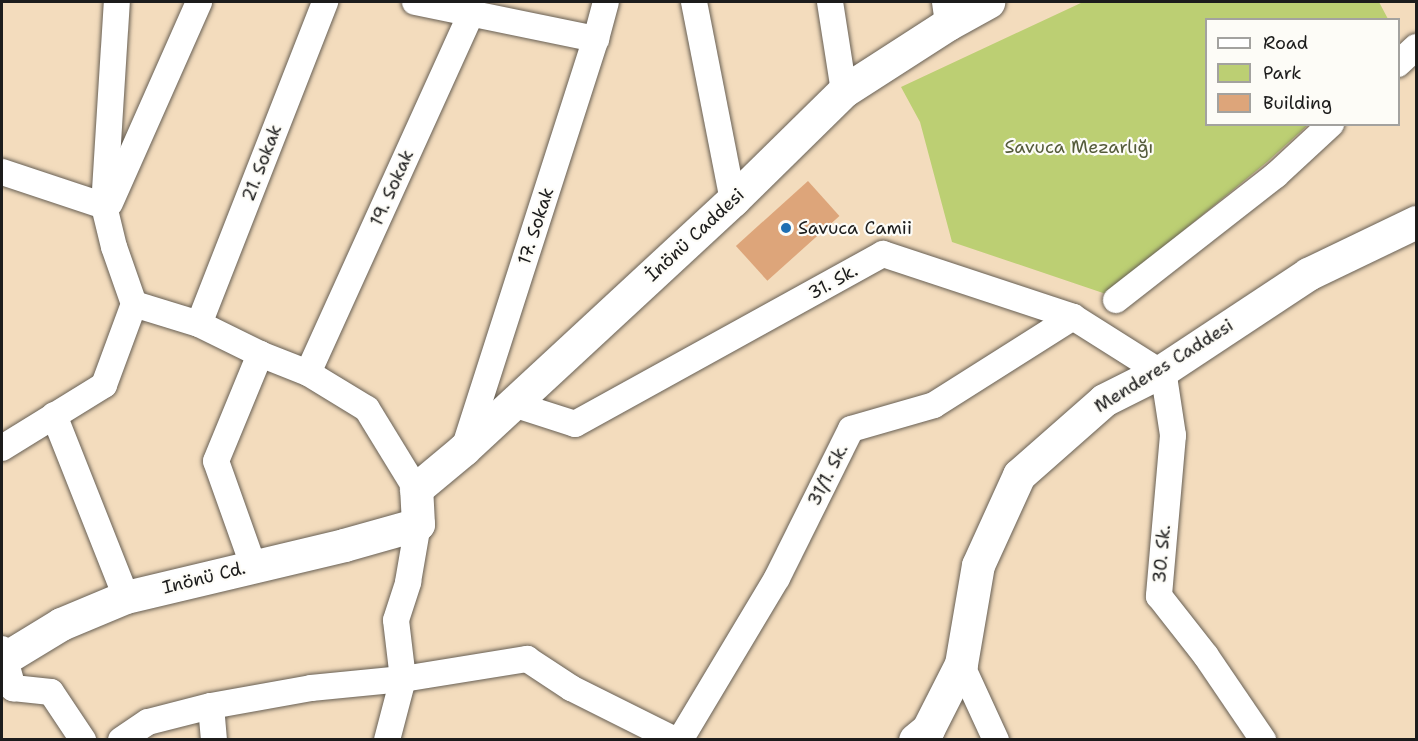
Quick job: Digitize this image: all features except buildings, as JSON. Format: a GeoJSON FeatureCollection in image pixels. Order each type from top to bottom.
{"type":"FeatureCollection","features":[{"type":"Feature","properties":{"kind":"street"},"geometry":{"type":"LineString","coordinates":[[2,448],[104,385],[134,304],[114,247],[104,206],[117,2]]}},
{"type":"Feature","properties":{"kind":"street"},"geometry":{"type":"LineString","coordinates":[[2,172],[104,206],[111,202],[199,2]]}},
{"type":"Feature","properties":{"kind":"street","name":"21. Sokak"},"geometry":{"type":"LineString","coordinates":[[199,324],[325,2]]}},
{"type":"Feature","properties":{"kind":"street"},"geometry":{"type":"LineString","coordinates":[[415,2],[471,7],[596,39]]}},
{"type":"Feature","properties":{"kind":"street","name":"17. Sokak"},"geometry":{"type":"LineString","coordinates":[[464,449],[606,2]]}},
{"type":"Feature","properties":{"kind":"street"},"geometry":{"type":"LineString","coordinates":[[694,2],[733,200]]}},
{"type":"Feature","properties":{"kind":"street"},"geometry":{"type":"LineString","coordinates":[[830,2],[844,91]]}},
{"type":"Feature","properties":{"kind":"street","name":"İnönü Caddesi"},"geometry":{"type":"LineString","coordinates":[[416,489],[464,449],[733,200],[844,91],[946,13],[988,2]]}},
{"type":"Feature","properties":{"kind":"street","name":"19. Sokak"},"geometry":{"type":"LineString","coordinates":[[308,373],[471,7]]}},
{"type":"Feature","properties":{"kind":"street"},"geometry":{"type":"LineString","coordinates":[[1400,62],[1416,47]]}},
{"type":"Feature","properties":{"kind":"street"},"geometry":{"type":"LineString","coordinates":[[1116,300],[1276,175],[1329,126]]}},
{"type":"Feature","properties":{"kind":"street","name":"Menderes Caddesi"},"geometry":{"type":"LineString","coordinates":[[915,740],[928,729],[961,664],[978,565],[1019,475],[1104,400],[1160,372],[1308,274],[1416,222]]}},
{"type":"Feature","properties":{"kind":"street","name":"31. Sk."},"geometry":{"type":"LineString","coordinates":[[513,404],[575,424],[883,254],[1073,317],[1160,372]]}},
{"type":"Feature","properties":{"kind":"street"},"geometry":{"type":"LineString","coordinates":[[134,304],[199,324],[260,354],[308,373],[367,409],[416,489],[418,524],[408,582],[396,620],[403,679],[387,740]]}},
{"type":"Feature","properties":{"kind":"street","name":"31/1. Sk."},"geometry":{"type":"LineString","coordinates":[[680,740],[777,578],[851,429],[934,405],[1073,317]]}},
{"type":"Feature","properties":{"kind":"street"},"geometry":{"type":"LineString","coordinates":[[254,565],[216,461],[260,354]]}},
{"type":"Feature","properties":{"kind":"street","name":"30. Sk."},"geometry":{"type":"LineString","coordinates":[[1160,372],[1165,383],[1173,435],[1159,596],[1206,656],[1263,740]]}},
{"type":"Feature","properties":{"kind":"street"},"geometry":{"type":"LineString","coordinates":[[54,415],[126,597]]}},
{"type":"Feature","properties":{"kind":"street","name":"Inönü Cd."},"geometry":{"type":"LineString","coordinates":[[3,656],[61,624],[126,597],[344,545],[418,524]]}},
{"type":"Feature","properties":{"kind":"street"},"geometry":{"type":"LineString","coordinates":[[3,656],[14,688],[51,692],[83,740]]}},
{"type":"Feature","properties":{"kind":"street"},"geometry":{"type":"LineString","coordinates":[[121,740],[148,722],[211,706],[311,688],[403,679],[527,659],[571,688],[675,740]]}},
{"type":"Feature","properties":{"kind":"street"},"geometry":{"type":"LineString","coordinates":[[961,664],[996,740]]}},
{"type":"Feature","properties":{"kind":"street"},"geometry":{"type":"LineString","coordinates":[[211,706],[214,740]]}},
{"type":"Feature","properties":{"kind":"green space","name":"Savuca Mezarlığı"},"geometry":{"type":"Polygon","coordinates":[[[1083,2],[1379,2],[1387,18],[1205,18],[1205,126],[1307,126],[1267,162],[1106,294],[952,242],[920,122],[901,87],[1083,2]]]}},
{"type":"Feature","properties":{"kind":"place","name":"Savuca Camii"},"geometry":{"type":"Point","coordinates":[786,228]}}]}
